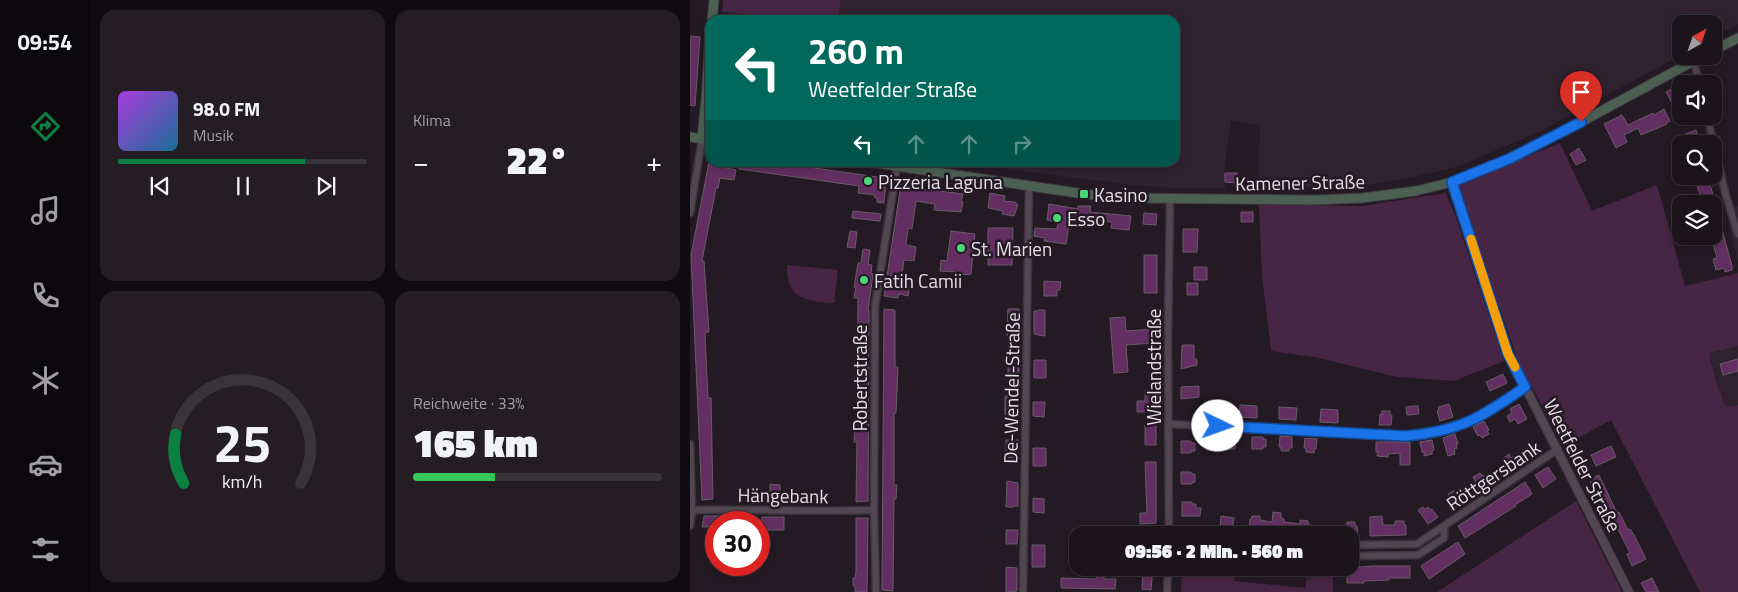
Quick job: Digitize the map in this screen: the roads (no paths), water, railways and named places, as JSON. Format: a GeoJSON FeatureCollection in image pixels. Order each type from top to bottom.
{"type":"FeatureCollection","features":[{"type":"Feature","properties":{"kind":"main road"},"geometry":{"type":"LineString","coordinates":[[712,15],[714,0]]}},
{"type":"Feature","properties":{"kind":"main road"},"geometry":{"type":"LineString","coordinates":[[1722,46],[1738,38]]}},
{"type":"Feature","properties":{"kind":"main road","name":"Kamener Straße"},"geometry":{"type":"LineString","coordinates":[[904,167],[1093,195],[1170,199],[1314,200],[1362,198],[1416,191],[1452,182],[1511,158],[1687,65]]}},
{"type":"Feature","properties":{"kind":"main road"},"geometry":{"type":"LineString","coordinates":[[690,137],[705,139]]}},
{"type":"Feature","properties":{"kind":"street"},"geometry":{"type":"LineString","coordinates":[[690,213],[705,144]]}},
{"type":"Feature","properties":{"kind":"street","name":"Robertstraße"},"geometry":{"type":"LineString","coordinates":[[876,592],[874,510],[875,306],[897,167]]}},
{"type":"Feature","properties":{"kind":"street"},"geometry":{"type":"LineString","coordinates":[[1722,179],[1738,234]]}},
{"type":"Feature","properties":{"kind":"street","name":"Weetfelder Straße"},"geometry":{"type":"LineString","coordinates":[[1452,182],[1508,354],[1558,449],[1629,592]]}},
{"type":"Feature","properties":{"kind":"street","name":"De-Wendel-Straße"},"geometry":{"type":"LineString","coordinates":[[1023,592],[1029,185]]}},
{"type":"Feature","properties":{"kind":"street","name":"Wielandstraße"},"geometry":{"type":"LineString","coordinates":[[1169,526],[1168,242],[1170,199]]}},
{"type":"Feature","properties":{"kind":"street"},"geometry":{"type":"LineString","coordinates":[[1169,424],[1399,436],[1432,434],[1469,423],[1525,387]]}},
{"type":"Feature","properties":{"kind":"street"},"geometry":{"type":"LineString","coordinates":[[690,444],[692,510],[690,526]]}},
{"type":"Feature","properties":{"kind":"street","name":"Röttgersbank"},"geometry":{"type":"LineString","coordinates":[[1359,546],[1417,544],[1558,449]]}},
{"type":"Feature","properties":{"kind":"street","name":"Hängebank"},"geometry":{"type":"LineString","coordinates":[[692,510],[743,509],[830,512],[874,510]]}},
{"type":"Feature","properties":{"kind":"street","name":"Röttgersbank"},"geometry":{"type":"LineString","coordinates":[[1359,556],[1418,555],[1444,538],[1444,527]]}},
{"type":"Feature","properties":{"kind":"street"},"geometry":{"type":"LineString","coordinates":[[1370,545],[1370,556]]}},
{"type":"Feature","properties":{"kind":"street"},"geometry":{"type":"LineString","coordinates":[[1384,545],[1384,556]]}},
{"type":"Feature","properties":{"kind":"street"},"geometry":{"type":"LineString","coordinates":[[1393,545],[1393,556]]}},
{"type":"Feature","properties":{"kind":"street"},"geometry":{"type":"LineString","coordinates":[[1167,592],[1168,576]]}},
{"type":"Feature","properties":{"kind":"place","name":"Pizzeria Laguna"},"geometry":{"type":"Point","coordinates":[868,181]}},
{"type":"Feature","properties":{"kind":"place","name":"Kasino"},"geometry":{"type":"Point","coordinates":[1084,194]}},
{"type":"Feature","properties":{"kind":"place","name":"Esso"},"geometry":{"type":"Point","coordinates":[1057,218]}},
{"type":"Feature","properties":{"kind":"place","name":"St. Marien"},"geometry":{"type":"Point","coordinates":[961,248]}},
{"type":"Feature","properties":{"kind":"place","name":"Fatih Camii"},"geometry":{"type":"Point","coordinates":[864,280]}}]}
